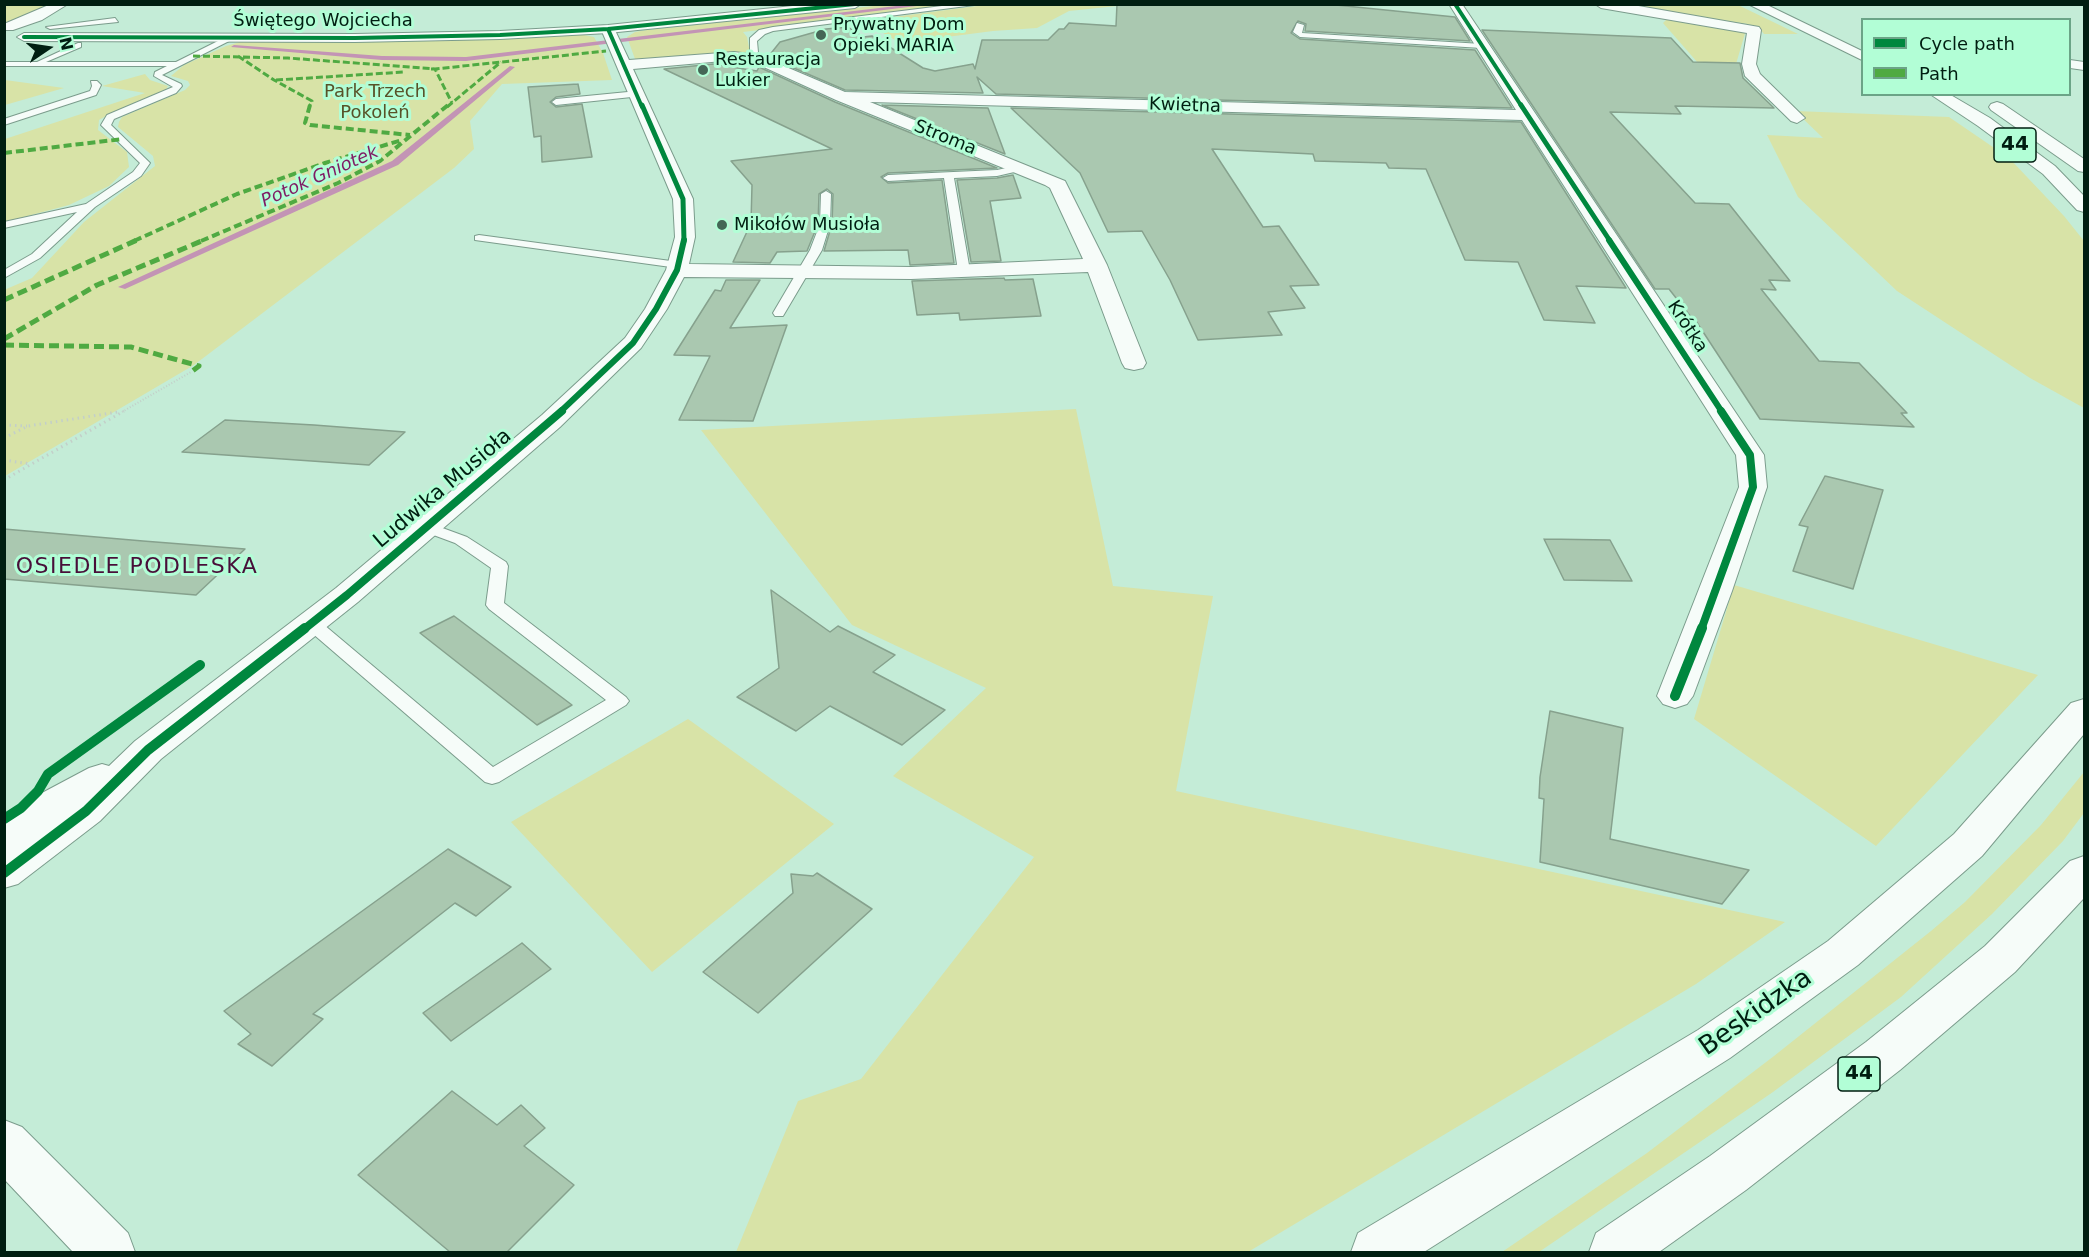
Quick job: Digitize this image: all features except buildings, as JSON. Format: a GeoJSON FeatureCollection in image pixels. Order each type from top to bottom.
{"type":"FeatureCollection","features":[{"type":"Feature","properties":{"kind":"street"},"geometry":{"type":"LineString","coordinates":[[6,31],[24,37],[43,25],[62,4]]}},
{"type":"Feature","properties":{"kind":"street","name":"Świętego Wojciecha"},"geometry":{"type":"LineString","coordinates":[[24,37],[79,45],[231,38],[417,37],[615,45],[855,4]]}},
{"type":"Feature","properties":{"kind":"street","name":"Krótka"},"geometry":{"type":"LineString","coordinates":[[1455,4],[1750,455],[1753,487],[1675,696]]}},
{"type":"Feature","properties":{"kind":"street"},"geometry":{"type":"LineString","coordinates":[[1601,4],[1754,30],[1749,64],[1753,76],[1797,118]]}},
{"type":"Feature","properties":{"kind":"street"},"geometry":{"type":"LineString","coordinates":[[1754,4],[1861,55]]}},
{"type":"Feature","properties":{"kind":"street"},"geometry":{"type":"LineString","coordinates":[[1783,4],[1843,31]]}},
{"type":"Feature","properties":{"kind":"street"},"geometry":{"type":"LineString","coordinates":[[6,31],[43,25]]}},
{"type":"Feature","properties":{"kind":"street","name":"Świętego Wojciecha"},"geometry":{"type":"LineString","coordinates":[[43,25],[79,45]]}},
{"type":"Feature","properties":{"kind":"street","name":"Stroma"},"geometry":{"type":"LineString","coordinates":[[615,45],[749,57],[842,97],[1052,180],[1058,185],[1096,266],[1134,363]]}},
{"type":"Feature","properties":{"kind":"street","name":"Ludwika Musioła"},"geometry":{"type":"LineString","coordinates":[[4,873],[86,811],[148,750],[311,623],[426,527],[551,421],[633,343],[656,309],[677,268],[685,237],[683,199],[615,45]]}},
{"type":"Feature","properties":{"kind":"street","name":"44"},"geometry":{"type":"LineString","coordinates":[[1940,96],[1984,122],[2049,170],[2085,206]]}},
{"type":"Feature","properties":{"kind":"street","name":"Kwietna"},"geometry":{"type":"LineString","coordinates":[[842,97],[1527,115]]}},
{"type":"Feature","properties":{"kind":"street","name":"44"},"geometry":{"type":"LineString","coordinates":[[1981,98],[2021,122],[2085,167]]}},
{"type":"Feature","properties":{"kind":"street"},"geometry":{"type":"LineString","coordinates":[[677,268],[804,272],[964,271],[1096,266]]}},
{"type":"Feature","properties":{"kind":"street","name":"Beskidzka"},"geometry":{"type":"LineString","coordinates":[[1377,1252],[1714,1044],[1843,953],[1968,845],[2085,711]]}},
{"type":"Feature","properties":{"kind":"street","name":"Ludwika Musioła"},"geometry":{"type":"LineString","coordinates":[[4,841],[56,803],[148,750]]}},
{"type":"Feature","properties":{"kind":"street","name":"44"},"geometry":{"type":"LineString","coordinates":[[1615,1252],[1728,1173],[1883,1056],[2001,959],[2085,872]]}},
{"type":"Feature","properties":{"kind":"street"},"geometry":{"type":"LineString","coordinates":[[4,1143],[109,1252]]}},
{"type":"Feature","properties":{"kind":"lane"},"geometry":{"type":"LineString","coordinates":[[749,57],[754,52],[753,40],[762,32],[773,29],[978,4]]}},
{"type":"Feature","properties":{"kind":"lane"},"geometry":{"type":"LineString","coordinates":[[43,25],[115,20]]}},
{"type":"Feature","properties":{"kind":"lane"},"geometry":{"type":"LineString","coordinates":[[1300,25],[1297,32],[1300,35],[1482,46]]}},
{"type":"Feature","properties":{"kind":"lane"},"geometry":{"type":"LineString","coordinates":[[4,275],[36,255],[91,205],[137,174],[145,163],[106,125],[110,117],[173,91],[177,88],[176,84],[158,76],[175,64],[231,38]]}},
{"type":"Feature","properties":{"kind":"lane"},"geometry":{"type":"LineString","coordinates":[[34,64],[79,45]]}},
{"type":"Feature","properties":{"kind":"lane"},"geometry":{"type":"LineString","coordinates":[[148,54],[195,55]]}},
{"type":"Feature","properties":{"kind":"lane"},"geometry":{"type":"LineString","coordinates":[[4,64],[175,64]]}},
{"type":"Feature","properties":{"kind":"lane"},"geometry":{"type":"LineString","coordinates":[[4,122],[93,93],[97,85],[94,83]]}},
{"type":"Feature","properties":{"kind":"lane"},"geometry":{"type":"LineString","coordinates":[[556,102],[638,94]]}},
{"type":"Feature","properties":{"kind":"lane"},"geometry":{"type":"LineString","coordinates":[[888,178],[997,172],[1020,168]]}},
{"type":"Feature","properties":{"kind":"lane"},"geometry":{"type":"LineString","coordinates":[[948,175],[964,271]]}},
{"type":"Feature","properties":{"kind":"lane"},"geometry":{"type":"LineString","coordinates":[[778,313],[816,250],[825,224],[826,194]]}},
{"type":"Feature","properties":{"kind":"lane"},"geometry":{"type":"LineString","coordinates":[[4,225],[91,205]]}},
{"type":"Feature","properties":{"kind":"lane"},"geometry":{"type":"LineString","coordinates":[[479,238],[677,268]]}},
{"type":"Feature","properties":{"kind":"lane"},"geometry":{"type":"LineString","coordinates":[[311,623],[492,777],[619,701],[495,605],[500,566],[460,540],[426,527]]}},
{"type":"Feature","properties":{"kind":"path"},"geometry":{"type":"LineString","coordinates":[[4,480],[191,372]]}},
{"type":"Feature","properties":{"kind":"path"},"geometry":{"type":"LineString","coordinates":[[4,424],[28,426],[122,412]]}},
{"type":"Feature","properties":{"kind":"path"},"geometry":{"type":"LineString","coordinates":[[4,438],[28,426]]}},
{"type":"Feature","properties":{"kind":"path"},"geometry":{"type":"LineString","coordinates":[[4,460],[32,464]]}},
{"type":"Feature","properties":{"kind":"green space"},"geometry":{"type":"Polygon","coordinates":[[[992,4],[1127,5],[1069,11],[1037,28],[993,31],[900,43],[863,21],[992,4]]]}},
{"type":"Feature","properties":{"kind":"green space"},"geometry":{"type":"Polygon","coordinates":[[[5,5],[48,5],[5,25],[5,5]]]}},
{"type":"Feature","properties":{"kind":"green space"},"geometry":{"type":"Polygon","coordinates":[[[883,5],[973,5],[743,32],[747,37],[750,53],[640,60],[635,59],[627,37],[635,32],[647,30],[883,5]]]}},
{"type":"Feature","properties":{"kind":"green space"},"geometry":{"type":"Polygon","coordinates":[[[1622,5],[1738,5],[1798,34],[1764,34],[1760,29],[1748,24],[1622,5]]]}},
{"type":"Feature","properties":{"kind":"green space"},"geometry":{"type":"Polygon","coordinates":[[[1668,18],[1746,30],[1736,64],[1698,63],[1663,23],[1668,18]]]}},
{"type":"Feature","properties":{"kind":"green space","name":"Park Trzech Pokoleń"},"geometry":{"type":"Polygon","coordinates":[[[579,34],[594,37],[603,53],[612,80],[502,84],[470,121],[474,149],[454,168],[194,365],[5,476],[4,290],[32,278],[84,222],[155,166],[153,156],[118,127],[119,122],[122,117],[185,90],[190,85],[188,81],[171,76],[184,65],[240,42],[439,41],[579,34]]]}},
{"type":"Feature","properties":{"kind":"green space"},"geometry":{"type":"Polygon","coordinates":[[[145,74],[150,80],[168,86],[165,91],[99,120],[98,130],[127,152],[129,167],[109,186],[69,205],[5,222],[5,139],[145,93],[102,86],[145,74]]]}},
{"type":"Feature","properties":{"kind":"green space"},"geometry":{"type":"Polygon","coordinates":[[[5,80],[64,88],[5,105],[5,80]]]}},
{"type":"Feature","properties":{"kind":"green space"},"geometry":{"type":"Polygon","coordinates":[[[1795,111],[1949,117],[2009,158],[2064,216],[2084,241],[2084,408],[2030,378],[1897,291],[1798,197],[1767,135],[1823,138],[1795,111]]]}},
{"type":"Feature","properties":{"kind":"green space"},"geometry":{"type":"Polygon","coordinates":[[[1076,409],[1113,586],[1213,596],[1176,791],[1785,922],[1696,984],[1248,1252],[736,1252],[798,1101],[861,1079],[1034,857],[893,776],[986,688],[852,625],[701,430],[1076,409]]]}},
{"type":"Feature","properties":{"kind":"green space"},"geometry":{"type":"Polygon","coordinates":[[[1734,585],[2038,675],[1876,846],[1694,719],[1734,585]]]}},
{"type":"Feature","properties":{"kind":"green space"},"geometry":{"type":"Polygon","coordinates":[[[688,719],[834,824],[652,972],[511,822],[688,719]]]}},
{"type":"Feature","properties":{"kind":"green space"},"geometry":{"type":"Polygon","coordinates":[[[2084,772],[2084,813],[2063,841],[1992,914],[1901,997],[1773,1092],[1539,1252],[1502,1252],[1647,1153],[1931,931],[1965,902],[2041,825],[2084,772]]]}},
{"type":"Feature","properties":{"kind":"waterway"},"geometry":{"type":"LineString","coordinates":[[234,47],[382,58],[466,59],[931,4]]}},
{"type":"Feature","properties":{"kind":"waterway","name":"Potok Gniotek"},"geometry":{"type":"LineString","coordinates":[[122,287],[395,163],[512,67]]}},
{"type":"Feature","properties":{"kind":"marked path"},"geometry":{"type":"LineString","coordinates":[[193,56],[288,58],[435,69],[606,51]]}},
{"type":"Feature","properties":{"kind":"marked path"},"geometry":{"type":"LineString","coordinates":[[238,56],[274,80],[312,101],[305,123],[410,135]]}},
{"type":"Feature","properties":{"kind":"marked path"},"geometry":{"type":"LineString","coordinates":[[4,339],[97,285],[338,183],[380,161],[501,62]]}},
{"type":"Feature","properties":{"kind":"marked path"},"geometry":{"type":"LineString","coordinates":[[431,69],[435,69],[452,103]]}},
{"type":"Feature","properties":{"kind":"marked path"},"geometry":{"type":"LineString","coordinates":[[276,80],[404,72]]}},
{"type":"Feature","properties":{"kind":"marked path"},"geometry":{"type":"LineString","coordinates":[[4,153],[123,139]]}},
{"type":"Feature","properties":{"kind":"marked path"},"geometry":{"type":"LineString","coordinates":[[4,300],[237,194],[325,163],[402,140]]}},
{"type":"Feature","properties":{"kind":"marked path"},"geometry":{"type":"LineString","coordinates":[[4,345],[131,347],[199,366],[191,372]]}},
{"type":"Feature","properties":{"kind":"cycle path"},"geometry":{"type":"LineString","coordinates":[[24,37],[355,38],[500,35],[608,29],[855,4]]}},
{"type":"Feature","properties":{"kind":"cycle path"},"geometry":{"type":"LineString","coordinates":[[1455,4],[1750,455],[1753,487],[1675,696]]}},
{"type":"Feature","properties":{"kind":"cycle path"},"geometry":{"type":"LineString","coordinates":[[4,873],[86,811],[148,750],[347,595],[551,421],[633,343],[656,309],[677,270],[685,237],[683,199],[608,29]]}},
{"type":"Feature","properties":{"kind":"cycle path"},"geometry":{"type":"LineString","coordinates":[[4,819],[21,808],[38,791],[48,774],[200,665]]}},
{"type":"Feature","properties":{"kind":"place","name":"Prywatny Dom Opieki MARIA"},"geometry":{"type":"Point","coordinates":[821,35]}},
{"type":"Feature","properties":{"kind":"place","name":"Restauracja Lukier"},"geometry":{"type":"Point","coordinates":[703,70]}},
{"type":"Feature","properties":{"kind":"place","name":"Mikołów Musioła"},"geometry":{"type":"Point","coordinates":[722,225]}},
{"type":"Feature","properties":{"kind":"district","name":"OSIEDLE PODLESKA"},"geometry":{"type":"Point","coordinates":[137,567]}}]}
